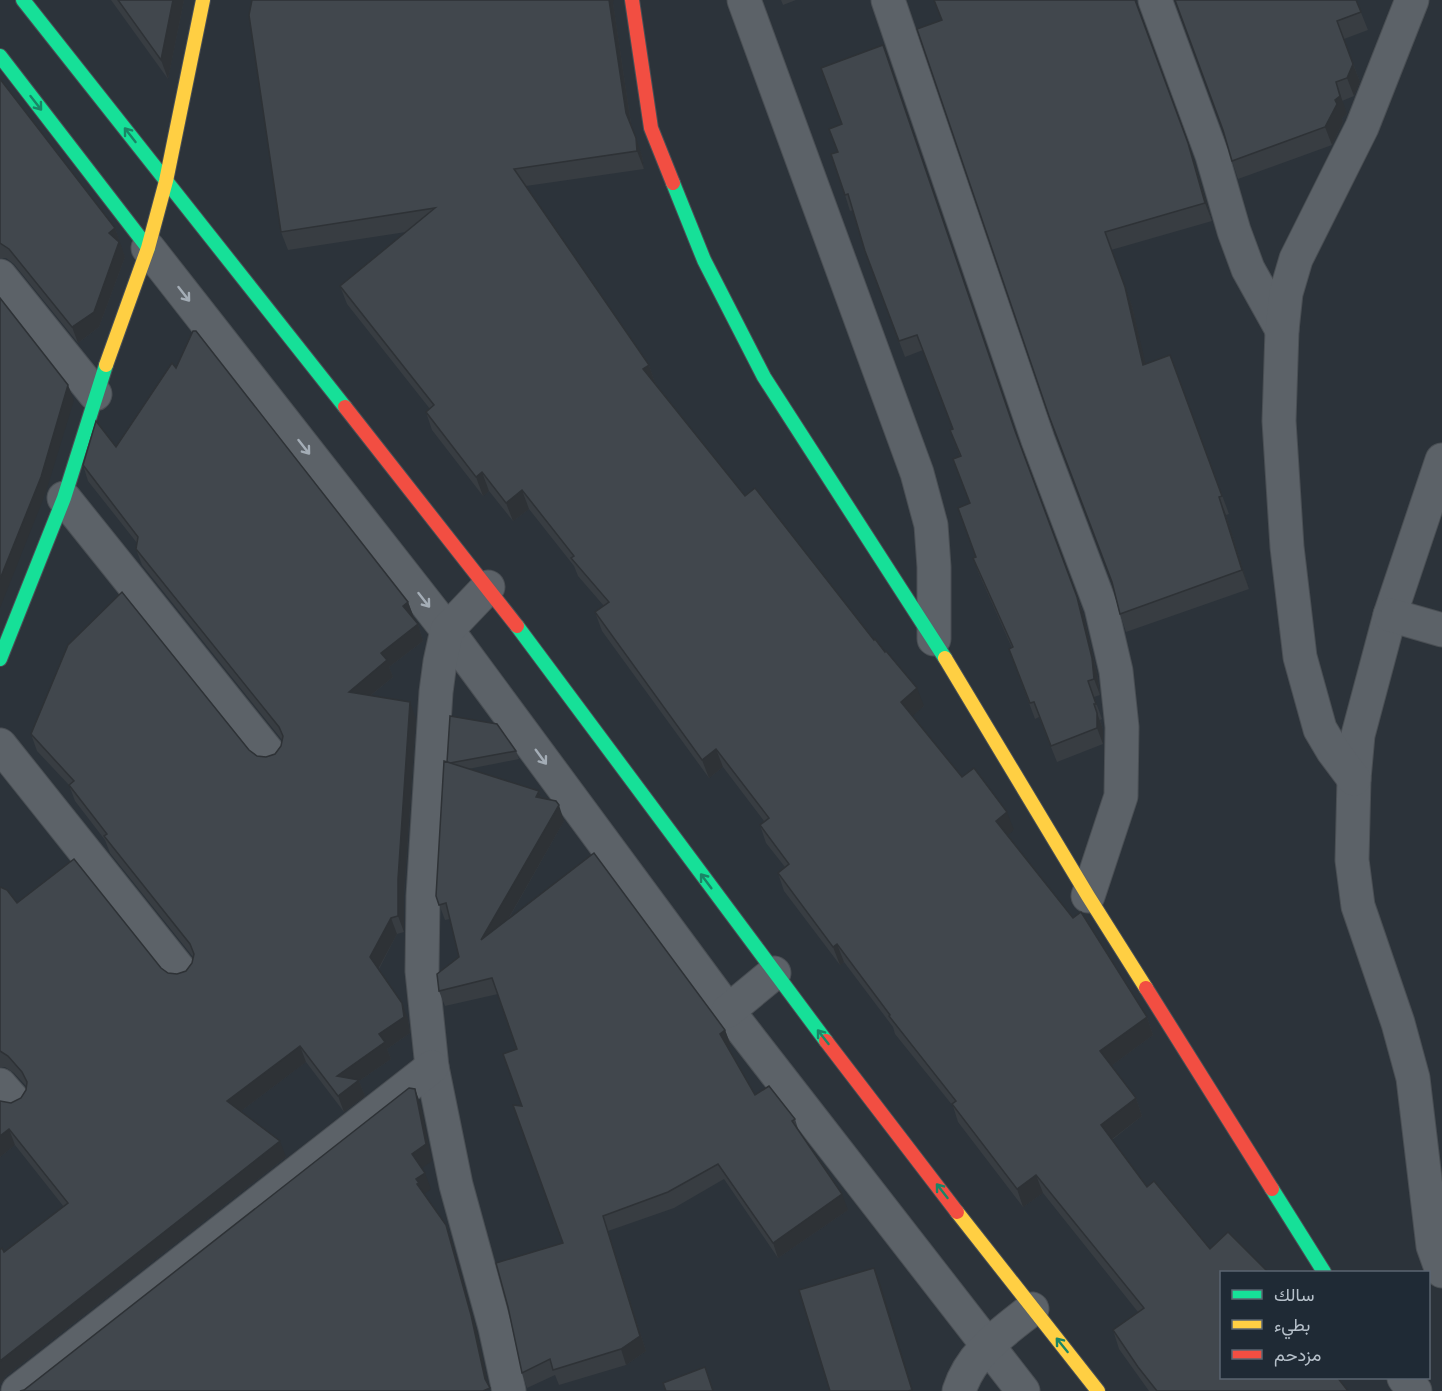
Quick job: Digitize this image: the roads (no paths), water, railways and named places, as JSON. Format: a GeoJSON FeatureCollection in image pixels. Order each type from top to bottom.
{"type":"FeatureCollection","features":[{"type":"Feature","properties":{"kind":"street"},"geometry":{"type":"LineString","coordinates":[[23,0],[488,587],[774,974],[1032,1309],[1098,1391]]}},
{"type":"Feature","properties":{"kind":"street"},"geometry":{"type":"LineString","coordinates":[[0,659],[64,498],[95,394],[148,248],[166,181],[203,0]]}},
{"type":"Feature","properties":{"kind":"street"},"geometry":{"type":"LineString","coordinates":[[632,0],[651,128],[704,260],[764,377],[934,639],[1088,896],[1323,1271]]}},
{"type":"Feature","properties":{"kind":"street"},"geometry":{"type":"LineString","coordinates":[[744,0],[917,473],[931,525],[934,567],[934,639]]}},
{"type":"Feature","properties":{"kind":"street"},"geometry":{"type":"LineString","coordinates":[[888,0],[1038,440],[1101,607],[1116,671],[1122,727],[1121,796],[1088,896]]}},
{"type":"Feature","properties":{"kind":"street"},"geometry":{"type":"LineString","coordinates":[[1155,0],[1212,155],[1234,231],[1248,269],[1282,330]]}},
{"type":"Feature","properties":{"kind":"street"},"geometry":{"type":"LineString","coordinates":[[1354,779],[1320,729],[1300,657],[1287,548],[1279,421],[1282,330],[1286,293],[1296,259],[1362,127],[1412,0]]}},
{"type":"Feature","properties":{"kind":"street"},"geometry":{"type":"LineString","coordinates":[[0,56],[447,630],[728,1011],[1023,1391]]}},
{"type":"Feature","properties":{"kind":"street"},"geometry":{"type":"LineString","coordinates":[[0,276],[95,394]]}},
{"type":"Feature","properties":{"kind":"street"},"geometry":{"type":"LineString","coordinates":[[1442,460],[1390,615],[1358,735],[1354,779],[1352,860],[1358,906],[1398,1023],[1427,1081],[1433,1246],[1442,1271]]}},
{"type":"Feature","properties":{"kind":"street"},"geometry":{"type":"LineString","coordinates":[[64,498],[270,755]]}},
{"type":"Feature","properties":{"kind":"street"},"geometry":{"type":"LineString","coordinates":[[488,587],[447,630],[440,662],[436,692],[423,896],[422,971],[432,1067],[456,1185],[495,1327],[509,1391]]}},
{"type":"Feature","properties":{"kind":"street"},"geometry":{"type":"LineString","coordinates":[[1390,615],[1442,630]]}},
{"type":"Feature","properties":{"kind":"street"},"geometry":{"type":"LineString","coordinates":[[0,745],[181,972]]}},
{"type":"Feature","properties":{"kind":"street"},"geometry":{"type":"LineString","coordinates":[[728,1011],[774,974]]}},
{"type":"Feature","properties":{"kind":"street"},"geometry":{"type":"LineString","coordinates":[[18,1391],[432,1067]]}},
{"type":"Feature","properties":{"kind":"street"},"geometry":{"type":"LineString","coordinates":[[959,1391],[969,1366],[987,1345],[1032,1309]]}},
{"type":"Feature","properties":{"kind":"street"},"geometry":{"type":"LineString","coordinates":[[1406,1379],[1415,1391]]}}]}
